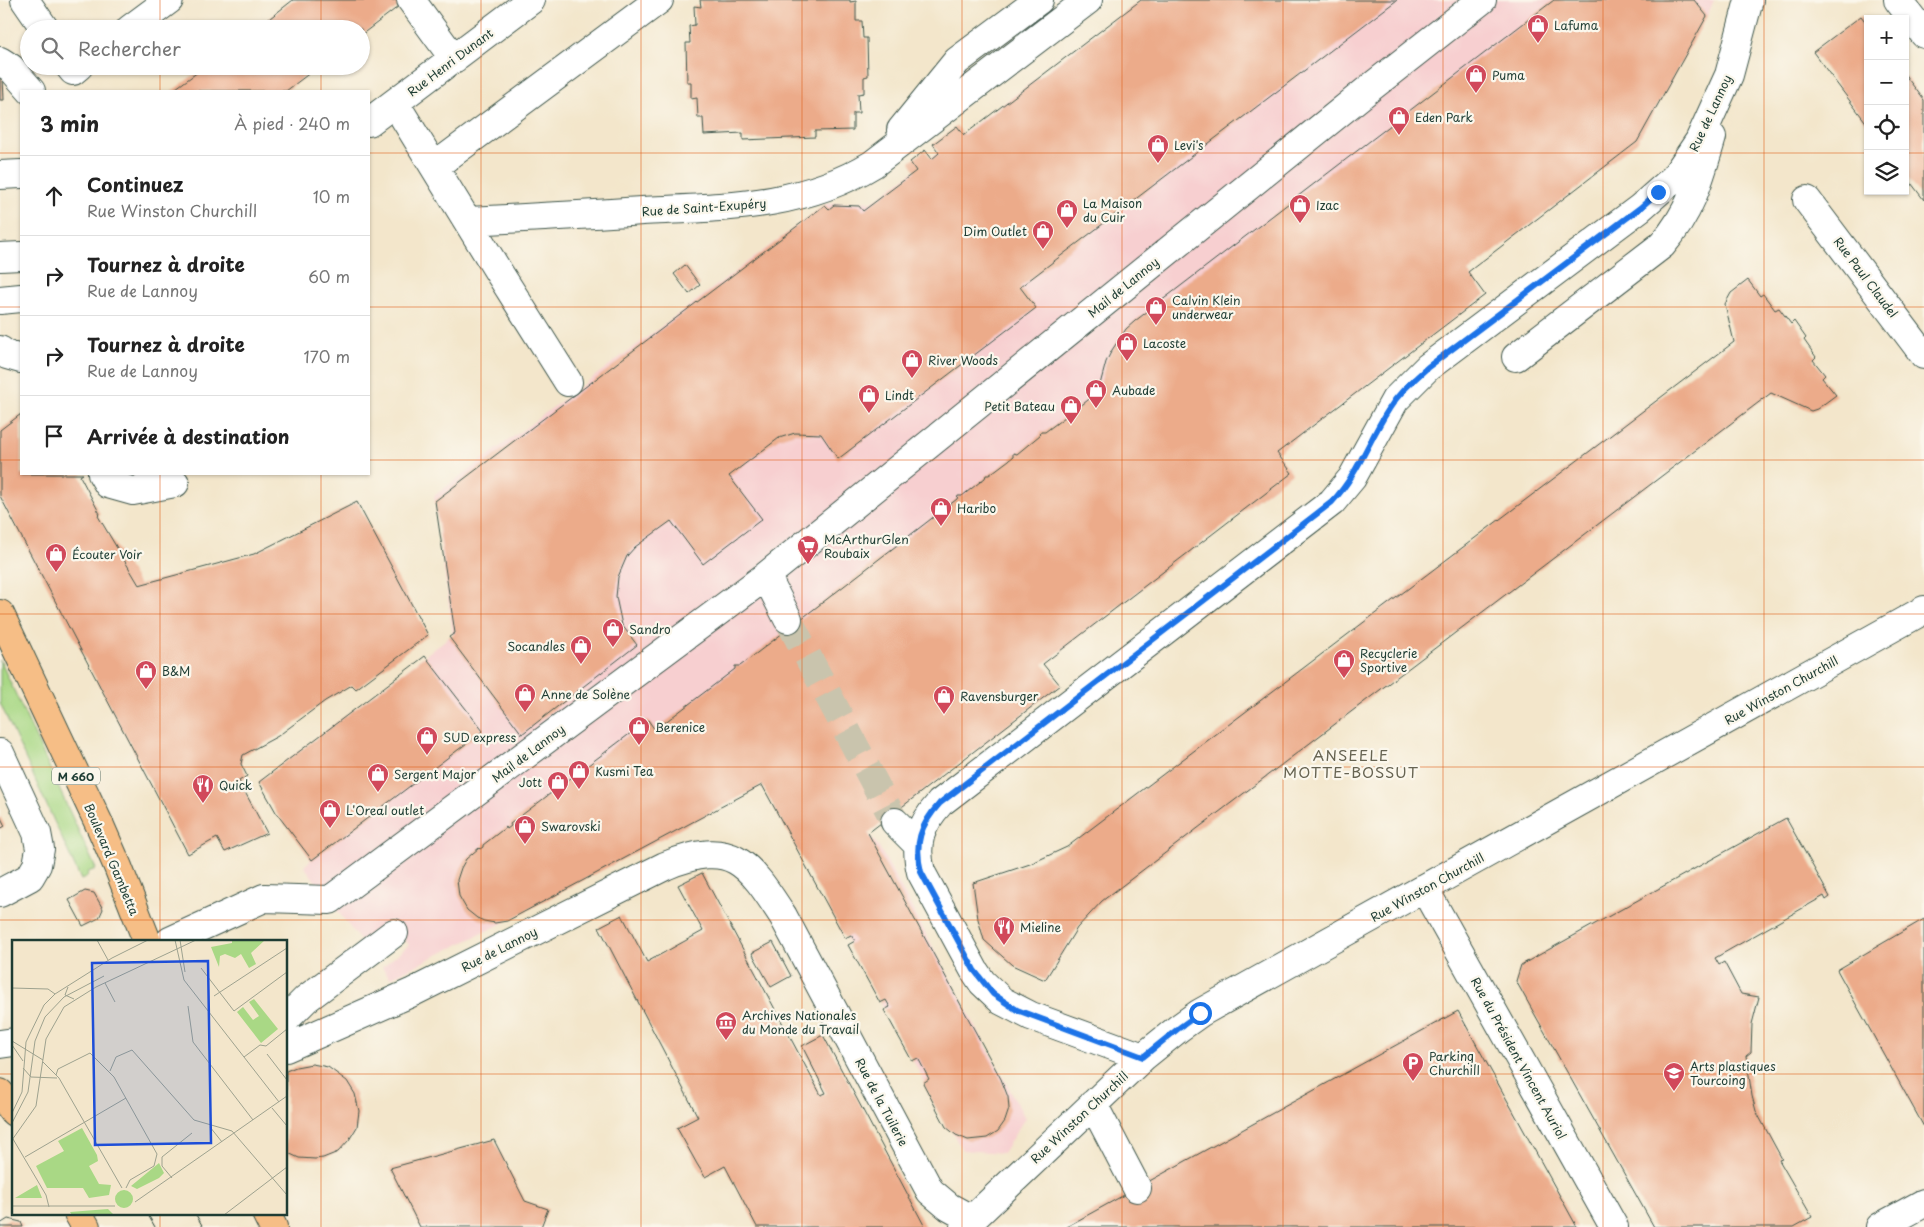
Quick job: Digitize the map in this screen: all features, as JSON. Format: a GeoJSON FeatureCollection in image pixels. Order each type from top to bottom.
{"type":"FeatureCollection","features":[{"type":"Feature","properties":{"kind":"main road","name":"Boulevard Gambetta"},"geometry":{"type":"LineString","coordinates":[[0,614],[101,828],[147,940]]}},
{"type":"Feature","properties":{"kind":"main road"},"geometry":{"type":"LineString","coordinates":[[79,1214],[86,1227]]}},
{"type":"Feature","properties":{"kind":"main road"},"geometry":{"type":"LineString","coordinates":[[266,1214],[273,1227]]}},
{"type":"Feature","properties":{"kind":"street"},"geometry":{"type":"LineString","coordinates":[[25,0],[38,20]]}},
{"type":"Feature","properties":{"kind":"street"},"geometry":{"type":"LineString","coordinates":[[142,20],[169,0]]}},
{"type":"Feature","properties":{"kind":"street"},"geometry":{"type":"LineString","coordinates":[[411,0],[454,58]]}},
{"type":"Feature","properties":{"kind":"street","name":"Rue Henri Dunant"},"geometry":{"type":"LineString","coordinates":[[370,121],[530,0]]}},
{"type":"Feature","properties":{"kind":"street"},"geometry":{"type":"LineString","coordinates":[[435,166],[659,0]]}},
{"type":"Feature","properties":{"kind":"street"},"geometry":{"type":"LineString","coordinates":[[873,164],[956,61],[1039,0]]}},
{"type":"Feature","properties":{"kind":"street","name":"Rue de Saint-Exupéry"},"geometry":{"type":"LineString","coordinates":[[468,221],[761,204],[834,185],[873,164],[1088,0]]}},
{"type":"Feature","properties":{"kind":"street","name":"Mail de Lannoy"},"geometry":{"type":"LineString","coordinates":[[172,940],[264,898],[330,900],[766,576],[1370,88],[1482,0]]}},
{"type":"Feature","properties":{"kind":"street"},"geometry":{"type":"LineString","coordinates":[[1898,0],[1924,34]]}},
{"type":"Feature","properties":{"kind":"street","name":"Rue de Lannoy"},"geometry":{"type":"LineString","coordinates":[[1143,1057],[1017,1010],[993,994],[974,970],[928,889],[921,872],[917,858],[924,822],[940,803],[1332,502],[1352,478],[1395,400],[1428,367],[1640,208],[1674,178],[1699,142],[1729,75],[1752,4]]}},
{"type":"Feature","properties":{"kind":"street"},"geometry":{"type":"LineString","coordinates":[[0,61],[11,68],[29,90]]}},
{"type":"Feature","properties":{"kind":"street"},"geometry":{"type":"LineString","coordinates":[[1516,357],[1646,258],[1662,245],[1674,230],[1687,211],[1698,184],[1729,75]]}},
{"type":"Feature","properties":{"kind":"street"},"geometry":{"type":"LineString","coordinates":[[395,103],[568,382]]}},
{"type":"Feature","properties":{"kind":"street"},"geometry":{"type":"LineString","coordinates":[[0,175],[20,174]]}},
{"type":"Feature","properties":{"kind":"street","name":"Rue Paul Claudel"},"geometry":{"type":"LineString","coordinates":[[1807,200],[1924,354]]}},
{"type":"Feature","properties":{"kind":"street"},"geometry":{"type":"LineString","coordinates":[[0,257],[20,256]]}},
{"type":"Feature","properties":{"kind":"street"},"geometry":{"type":"LineString","coordinates":[[0,300],[20,298]]}},
{"type":"Feature","properties":{"kind":"street"},"geometry":{"type":"LineString","coordinates":[[0,350],[7,355],[20,359]]}},
{"type":"Feature","properties":{"kind":"street"},"geometry":{"type":"LineString","coordinates":[[103,475],[108,484],[132,492],[175,483]]}},
{"type":"Feature","properties":{"kind":"street"},"geometry":{"type":"LineString","coordinates":[[766,576],[788,619]]}},
{"type":"Feature","properties":{"kind":"street","name":"Rue Winston Churchill"},"geometry":{"type":"LineString","coordinates":[[967,1223],[1143,1057],[1200,1013],[1924,610]]}},
{"type":"Feature","properties":{"kind":"street"},"geometry":{"type":"LineString","coordinates":[[0,753],[37,833],[40,849],[38,865],[30,877],[0,893]]}},
{"type":"Feature","properties":{"kind":"street"},"geometry":{"type":"LineString","coordinates":[[895,822],[918,845]]}},
{"type":"Feature","properties":{"kind":"street","name":"Rue de Lannoy"},"geometry":{"type":"LineString","coordinates":[[288,1047],[413,992],[665,866],[690,857],[711,854]]}},
{"type":"Feature","properties":{"kind":"street","name":"Rue de la Tuilerie"},"geometry":{"type":"LineString","coordinates":[[711,854],[726,855],[738,860],[749,868],[760,881],[783,916],[922,1178],[930,1191],[938,1199],[967,1223]]}},
{"type":"Feature","properties":{"kind":"street","name":"Rue du Président Vincent Auriol"},"geometry":{"type":"LineString","coordinates":[[1424,888],[1614,1227]]}},
{"type":"Feature","properties":{"kind":"street"},"geometry":{"type":"LineString","coordinates":[[288,1017],[306,999],[394,932]]}},
{"type":"Feature","properties":{"kind":"street"},"geometry":{"type":"LineString","coordinates":[[1094,1104],[1137,1188]]}},
{"type":"Feature","properties":{"kind":"street"},"geometry":{"type":"LineString","coordinates":[[1880,1227],[1924,1202]]}},
{"type":"Feature","properties":{"kind":"shaded area","name":"McArthurGlen Roubaix"},"geometry":{"type":"Polygon","coordinates":[[[1141,0],[1714,0],[1637,142],[1468,272],[1485,295],[1277,453],[1292,473],[1043,664],[1060,685],[868,833],[879,847],[1025,1118],[1003,1153],[962,1150],[762,785],[507,921],[390,978],[382,967],[409,945],[390,920],[361,942],[304,866],[311,860],[259,782],[453,634],[434,496],[826,204],[874,201],[1141,0]]]}},
{"type":"Feature","properties":{"kind":"green space"},"geometry":{"type":"Polygon","coordinates":[[[0,660],[96,869],[88,872],[87,877],[81,880],[0,703],[0,660]]]}},
{"type":"Feature","properties":{"kind":"building"},"geometry":{"type":"Polygon","coordinates":[[[293,0],[407,0],[370,28],[370,20],[267,20],[293,0]]]}},
{"type":"Feature","properties":{"kind":"building"},"geometry":{"type":"Polygon","coordinates":[[[700,0],[856,1],[856,21],[862,21],[863,38],[867,38],[868,76],[864,77],[864,93],[858,94],[859,113],[853,113],[853,130],[815,131],[815,137],[743,140],[743,133],[704,135],[703,118],[698,118],[697,98],[691,99],[691,82],[687,82],[686,43],[690,43],[689,26],[695,25],[694,6],[701,7],[700,0]]]}},
{"type":"Feature","properties":{"kind":"building"},"geometry":{"type":"Polygon","coordinates":[[[1141,0],[1397,0],[1020,287],[1036,308],[838,459],[821,434],[795,433],[779,438],[729,476],[762,519],[703,564],[671,521],[635,547],[627,556],[618,577],[616,597],[622,625],[637,645],[522,734],[449,637],[455,633],[435,501],[825,205],[829,209],[834,205],[859,206],[863,211],[916,171],[910,162],[925,150],[932,159],[939,153],[933,144],[957,126],[964,135],[1141,0]]]}},
{"type":"Feature","properties":{"kind":"building"},"geometry":{"type":"Polygon","coordinates":[[[1554,0],[1694,0],[1707,16],[1637,142],[1468,272],[1485,295],[1277,453],[1292,473],[1043,664],[1060,685],[868,833],[1001,1079],[1008,1097],[1009,1109],[1005,1121],[998,1131],[987,1138],[968,1140],[956,1135],[946,1127],[923,1083],[929,1079],[918,1058],[912,1061],[884,1010],[890,1007],[886,1000],[880,1003],[848,945],[855,941],[851,935],[845,938],[762,785],[507,921],[495,923],[484,921],[467,910],[459,896],[457,880],[466,859],[479,848],[483,847],[483,845],[506,827],[507,829],[511,826],[510,824],[648,720],[655,730],[735,669],[735,666],[740,666],[957,499],[958,496],[962,496],[985,478],[986,475],[989,475],[1013,457],[1013,453],[1017,454],[1040,435],[1041,432],[1045,432],[1069,414],[1069,411],[1073,412],[1098,392],[1106,362],[1112,350],[1126,329],[1135,321],[1554,0]]]}},
{"type":"Feature","properties":{"kind":"building"},"geometry":{"type":"Polygon","coordinates":[[[1861,16],[1864,20],[1864,120],[1813,52],[1861,16]]]}},
{"type":"Feature","properties":{"kind":"building"},"geometry":{"type":"Polygon","coordinates":[[[194,75],[307,75],[287,90],[173,90],[194,75]]]}},
{"type":"Feature","properties":{"kind":"building"},"geometry":{"type":"Polygon","coordinates":[[[0,78],[3,78],[4,100],[0,100],[0,78]]]}},
{"type":"Feature","properties":{"kind":"building"},"geometry":{"type":"Polygon","coordinates":[[[1909,80],[1924,100],[1924,200],[1909,180],[1909,80]]]}},
{"type":"Feature","properties":{"kind":"building"},"geometry":{"type":"Polygon","coordinates":[[[685,265],[700,285],[689,294],[674,274],[685,265]]]}},
{"type":"Feature","properties":{"kind":"building"},"geometry":{"type":"Polygon","coordinates":[[[1748,280],[1760,296],[1763,294],[1775,310],[1779,308],[1791,324],[1794,321],[1816,357],[1813,360],[1825,375],[1822,378],[1836,395],[1817,409],[1811,411],[1771,393],[1102,901],[1077,928],[1045,980],[1012,965],[984,940],[978,919],[973,883],[1030,864],[1067,847],[1734,342],[1725,304],[1731,293],[1748,280]]]}},
{"type":"Feature","properties":{"kind":"building"},"geometry":{"type":"Polygon","coordinates":[[[20,415],[20,475],[82,475],[80,476],[100,514],[98,516],[139,585],[254,554],[357,502],[428,635],[356,689],[352,685],[325,701],[278,736],[243,755],[241,764],[247,776],[239,781],[267,833],[225,852],[217,838],[188,854],[0,496],[0,430],[20,415]]]}},
{"type":"Feature","properties":{"kind":"building"},"geometry":{"type":"Polygon","coordinates":[[[425,656],[483,731],[312,860],[277,814],[259,782],[425,656]]]}},
{"type":"Feature","properties":{"kind":"building"},"geometry":{"type":"Polygon","coordinates":[[[0,816],[5,826],[0,829],[0,816]]]}},
{"type":"Feature","properties":{"kind":"building"},"geometry":{"type":"Polygon","coordinates":[[[1786,818],[1830,897],[1826,900],[1824,896],[1715,958],[1719,965],[1724,962],[1741,994],[1759,997],[1752,1024],[1751,1052],[1746,1056],[1752,1096],[1756,1111],[1782,1159],[1779,1160],[1812,1217],[1794,1227],[1654,1227],[1516,981],[1521,965],[1786,818]]]}},
{"type":"Feature","properties":{"kind":"building","name":"Archives Nationales du Monde du Travail"},"geometry":{"type":"Polygon","coordinates":[[[702,873],[821,1095],[826,1093],[802,1046],[823,1035],[925,1227],[757,1227],[725,1166],[705,1177],[677,1128],[698,1117],[599,927],[622,915],[647,962],[703,931],[678,885],[702,873]]]}},
{"type":"Feature","properties":{"kind":"building"},"geometry":{"type":"Polygon","coordinates":[[[85,891],[94,893],[103,909],[99,918],[83,926],[69,900],[85,891]]]}},
{"type":"Feature","properties":{"kind":"building"},"geometry":{"type":"Polygon","coordinates":[[[1924,919],[1924,1127],[1837,970],[1924,919]]]}},
{"type":"Feature","properties":{"kind":"building"},"geometry":{"type":"Polygon","coordinates":[[[773,942],[791,976],[771,987],[752,953],[773,942]]]}},
{"type":"Feature","properties":{"kind":"building","name":"Parking Churchill"},"geometry":{"type":"Polygon","coordinates":[[[1458,1011],[1577,1227],[1066,1227],[1458,1011]]]}},
{"type":"Feature","properties":{"kind":"building"},"geometry":{"type":"Polygon","coordinates":[[[312,1064],[328,1067],[347,1081],[355,1094],[359,1111],[357,1127],[338,1152],[323,1158],[299,1158],[288,1153],[288,1070],[312,1064]]]}},
{"type":"Feature","properties":{"kind":"building"},"geometry":{"type":"Polygon","coordinates":[[[494,1140],[525,1201],[548,1209],[541,1227],[420,1227],[390,1168],[494,1140]]]}},
{"type":"Feature","properties":{"kind":"building"},"geometry":{"type":"Polygon","coordinates":[[[8,1219],[21,1222],[23,1227],[0,1227],[0,1224],[8,1219]]]}},
{"type":"Feature","properties":{"kind":"tunnel"},"geometry":{"type":"LineString","coordinates":[[788,619],[895,822]]}},
{"type":"Feature","properties":{"kind":"tram line"},"geometry":{"type":"LineString","coordinates":[[148,1214],[155,1227]]}},
{"type":"Feature","properties":{"kind":"tram line"},"geometry":{"type":"LineString","coordinates":[[196,1214],[203,1227]]}},
{"type":"Feature","properties":{"kind":"place","name":"Lafuma"},"geometry":{"type":"Point","coordinates":[1538,44]}},
{"type":"Feature","properties":{"kind":"place","name":"Puma"},"geometry":{"type":"Point","coordinates":[1476,94]}},
{"type":"Feature","properties":{"kind":"place","name":"Eden Park"},"geometry":{"type":"Point","coordinates":[1399,136]}},
{"type":"Feature","properties":{"kind":"place","name":"Levi's"},"geometry":{"type":"Point","coordinates":[1158,164]}},
{"type":"Feature","properties":{"kind":"place","name":"Izac"},"geometry":{"type":"Point","coordinates":[1300,224]}},
{"type":"Feature","properties":{"kind":"place","name":"La Maison du Cuir"},"geometry":{"type":"Point","coordinates":[1067,229]}},
{"type":"Feature","properties":{"kind":"place","name":"Dim Outlet"},"geometry":{"type":"Point","coordinates":[1043,250]}},
{"type":"Feature","properties":{"kind":"place","name":"Calvin Klein underwear"},"geometry":{"type":"Point","coordinates":[1156,326]}},
{"type":"Feature","properties":{"kind":"place","name":"Lacoste"},"geometry":{"type":"Point","coordinates":[1127,362]}},
{"type":"Feature","properties":{"kind":"place","name":"River Woods"},"geometry":{"type":"Point","coordinates":[912,379]}},
{"type":"Feature","properties":{"kind":"place","name":"Aubade"},"geometry":{"type":"Point","coordinates":[1096,409]}},
{"type":"Feature","properties":{"kind":"place","name":"Lindt"},"geometry":{"type":"Point","coordinates":[869,414]}},
{"type":"Feature","properties":{"kind":"place","name":"Petit Bateau"},"geometry":{"type":"Point","coordinates":[1071,425]}},
{"type":"Feature","properties":{"kind":"place","name":"Haribo"},"geometry":{"type":"Point","coordinates":[941,527]}},
{"type":"Feature","properties":{"kind":"place","name":"McArthurGlen Roubaix"},"geometry":{"type":"Point","coordinates":[808,565]}},
{"type":"Feature","properties":{"kind":"place","name":"Écouter Voir"},"geometry":{"type":"Point","coordinates":[56,573]}},
{"type":"Feature","properties":{"kind":"place","name":"Sandro"},"geometry":{"type":"Point","coordinates":[613,648]}},
{"type":"Feature","properties":{"kind":"place","name":"Socandles"},"geometry":{"type":"Point","coordinates":[581,665]}},
{"type":"Feature","properties":{"kind":"place","name":"Recyclerie Sportive"},"geometry":{"type":"Point","coordinates":[1344,679]}},
{"type":"Feature","properties":{"kind":"place","name":"B&M"},"geometry":{"type":"Point","coordinates":[146,690]}},
{"type":"Feature","properties":{"kind":"place","name":"Anne de Solène"},"geometry":{"type":"Point","coordinates":[525,713]}},
{"type":"Feature","properties":{"kind":"place","name":"Ravensburger"},"geometry":{"type":"Point","coordinates":[944,715]}},
{"type":"Feature","properties":{"kind":"place","name":"Berenice"},"geometry":{"type":"Point","coordinates":[639,746]}},
{"type":"Feature","properties":{"kind":"place","name":"SUD express"},"geometry":{"type":"Point","coordinates":[427,756]}},
{"type":"Feature","properties":{"kind":"place","name":"Kusmi Tea"},"geometry":{"type":"Point","coordinates":[579,790]}},
{"type":"Feature","properties":{"kind":"place","name":"Sergent Major"},"geometry":{"type":"Point","coordinates":[378,793]}},
{"type":"Feature","properties":{"kind":"place","name":"Jott"},"geometry":{"type":"Point","coordinates":[558,801]}},
{"type":"Feature","properties":{"kind":"place","name":"Quick"},"geometry":{"type":"Point","coordinates":[203,804]}},
{"type":"Feature","properties":{"kind":"place","name":"L'Oreal outlet"},"geometry":{"type":"Point","coordinates":[330,829]}},
{"type":"Feature","properties":{"kind":"place","name":"Swarovski"},"geometry":{"type":"Point","coordinates":[525,845]}},
{"type":"Feature","properties":{"kind":"place","name":"Mieline"},"geometry":{"type":"Point","coordinates":[1004,946]}},
{"type":"Feature","properties":{"kind":"place","name":"Archives Nationales du Monde du Travail"},"geometry":{"type":"Point","coordinates":[726,1041]}},
{"type":"Feature","properties":{"kind":"place","name":"Parking Churchill"},"geometry":{"type":"Point","coordinates":[1413,1082]}},
{"type":"Feature","properties":{"kind":"place","name":"Arts plastiques Tourcoing"},"geometry":{"type":"Point","coordinates":[1674,1092]}},
{"type":"Feature","properties":{"kind":"district","name":"ANSEELE MOTTE-BOSSUT"},"geometry":{"type":"Point","coordinates":[1351,762]}},
{"type":"Feature","properties":{"kind":"route"},"geometry":{"type":"LineString","coordinates":[[1200,1013],[1161,1041],[1143,1057],[1031,1016],[1002,1002],[982,982],[974,970],[928,889],[917,858],[920,834],[924,822],[940,803],[1332,502],[1352,478],[1387,411],[1407,386],[1428,367],[1640,208],[1658,192]]}}]}
